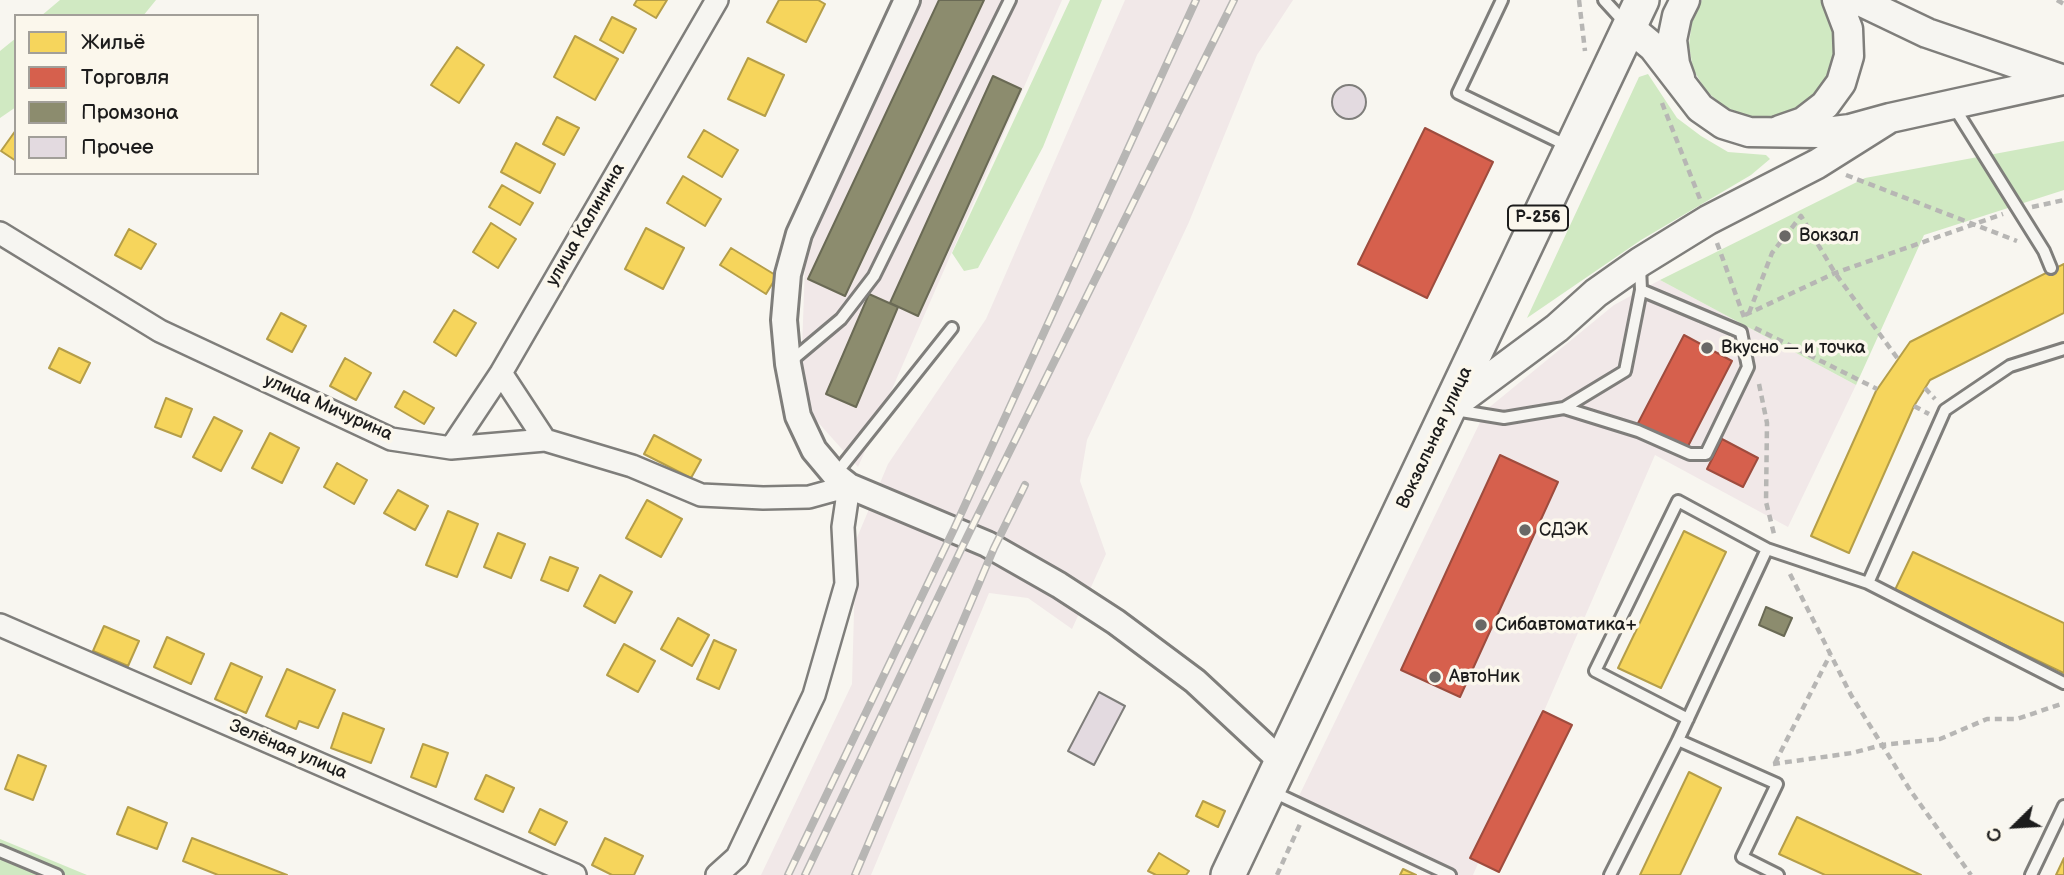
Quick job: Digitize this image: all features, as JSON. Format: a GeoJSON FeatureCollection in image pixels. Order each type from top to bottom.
{"type":"FeatureCollection","features":[{"type":"Feature","properties":{"kind":"highway","name":"Вокзальная улица"},"geometry":{"type":"LineString","coordinates":[[1228,875],[1572,148],[1600,55],[1641,21]]}},
{"type":"Feature","properties":{"kind":"main road"},"geometry":{"type":"LineString","coordinates":[[1671,89],[1675,64],[1672,40],[1677,16],[1685,0]]}},
{"type":"Feature","properties":{"kind":"main road"},"geometry":{"type":"LineString","coordinates":[[1777,131],[1803,122],[1814,114],[1825,105],[1840,83],[1849,56],[1848,29],[1837,0]]}},
{"type":"Feature","properties":{"kind":"main road"},"geometry":{"type":"LineString","coordinates":[[1858,0],[1927,33],[2064,80]]}},
{"type":"Feature","properties":{"kind":"main road"},"geometry":{"type":"LineString","coordinates":[[1641,21],[1671,89],[1723,124],[1749,132],[1818,133],[1850,129],[2064,80]]}},
{"type":"Feature","properties":{"kind":"main road"},"geometry":{"type":"LineString","coordinates":[[1448,410],[1557,328],[1596,293],[1640,262],[1708,220],[1817,164],[1889,118]]}},
{"type":"Feature","properties":{"kind":"street","name":"улица Калинина"},"geometry":{"type":"LineString","coordinates":[[452,447],[500,373],[717,0]]}},
{"type":"Feature","properties":{"kind":"street"},"geometry":{"type":"LineString","coordinates":[[907,0],[799,234],[788,274],[783,320],[788,364],[798,416],[814,450],[842,481],[968,535],[1059,585],[1116,622],[1195,681],[1275,776]]}},
{"type":"Feature","properties":{"kind":"street","name":"улица Мичурина"},"geometry":{"type":"LineString","coordinates":[[0,233],[160,331],[391,439],[452,447],[545,440],[632,466],[701,495],[809,497],[842,481]]}},
{"type":"Feature","properties":{"kind":"street"},"geometry":{"type":"LineString","coordinates":[[500,373],[545,440]]}},
{"type":"Feature","properties":{"kind":"street"},"geometry":{"type":"LineString","coordinates":[[717,875],[734,866],[814,695],[846,584],[842,481]]}},
{"type":"Feature","properties":{"kind":"street","name":"Зелёная улица"},"geometry":{"type":"LineString","coordinates":[[0,625],[575,875]]}},
{"type":"Feature","properties":{"kind":"lane"},"geometry":{"type":"LineString","coordinates":[[788,364],[841,319],[874,276],[1010,0]]}},
{"type":"Feature","properties":{"kind":"lane"},"geometry":{"type":"LineString","coordinates":[[1502,0],[1458,93],[1572,148]]}},
{"type":"Feature","properties":{"kind":"lane"},"geometry":{"type":"LineString","coordinates":[[1604,0],[1641,21]]}},
{"type":"Feature","properties":{"kind":"lane"},"geometry":{"type":"LineString","coordinates":[[1953,104],[2052,268]]}},
{"type":"Feature","properties":{"kind":"lane"},"geometry":{"type":"LineString","coordinates":[[1448,410],[1504,418],[1564,408],[1625,371],[1641,290],[1640,262]]}},
{"type":"Feature","properties":{"kind":"lane"},"geometry":{"type":"LineString","coordinates":[[1564,408],[1637,431],[1690,454],[1706,454],[1748,367],[1741,332],[1641,290]]}},
{"type":"Feature","properties":{"kind":"lane"},"geometry":{"type":"LineString","coordinates":[[842,481],[952,328]]}},
{"type":"Feature","properties":{"kind":"lane"},"geometry":{"type":"LineString","coordinates":[[1868,583],[1945,410],[2010,366],[2064,349]]}},
{"type":"Feature","properties":{"kind":"lane"},"geometry":{"type":"LineString","coordinates":[[1688,719],[1595,671],[1678,500],[1767,549],[1868,583],[2064,683]]}},
{"type":"Feature","properties":{"kind":"lane"},"geometry":{"type":"LineString","coordinates":[[1611,875],[1678,740],[1767,549]]}},
{"type":"Feature","properties":{"kind":"lane"},"geometry":{"type":"LineString","coordinates":[[1678,740],[1777,784],[1742,857],[1779,875]]}},
{"type":"Feature","properties":{"kind":"lane"},"geometry":{"type":"LineString","coordinates":[[1275,776],[1308,807],[1450,875]]}},
{"type":"Feature","properties":{"kind":"lane"},"geometry":{"type":"LineString","coordinates":[[2031,875],[2064,806]]}},
{"type":"Feature","properties":{"kind":"lane"},"geometry":{"type":"LineString","coordinates":[[0,851],[57,875]]}},
{"type":"Feature","properties":{"kind":"path"},"geometry":{"type":"LineString","coordinates":[[2057,0],[2064,4]]}},
{"type":"Feature","properties":{"kind":"path"},"geometry":{"type":"LineString","coordinates":[[1671,89],[1708,220],[1746,314],[1746,324]]}},
{"type":"Feature","properties":{"kind":"path"},"geometry":{"type":"LineString","coordinates":[[1817,164],[2044,251]]}},
{"type":"Feature","properties":{"kind":"path"},"geometry":{"type":"LineString","coordinates":[[1746,314],[1835,273],[1972,223],[2064,200]]}},
{"type":"Feature","properties":{"kind":"path"},"geometry":{"type":"LineString","coordinates":[[1746,314],[1772,253],[1801,216],[1835,273],[1898,359]]}},
{"type":"Feature","properties":{"kind":"path"},"geometry":{"type":"LineString","coordinates":[[1734,318],[1877,389]]}},
{"type":"Feature","properties":{"kind":"path"},"geometry":{"type":"LineString","coordinates":[[1756,373],[1767,423],[1766,502],[1779,553],[1851,695],[1910,790],[1971,875]]}},
{"type":"Feature","properties":{"kind":"path"},"geometry":{"type":"LineString","coordinates":[[1775,764],[1830,654]]}},
{"type":"Feature","properties":{"kind":"path"},"geometry":{"type":"LineString","coordinates":[[1744,769],[1940,739],[1987,719],[2017,719],[2064,702]]}},
{"type":"Feature","properties":{"kind":"path"},"geometry":{"type":"LineString","coordinates":[[1277,875],[1308,807]]}},
{"type":"Feature","properties":{"kind":"shaded area"},"geometry":{"type":"Polygon","coordinates":[[[912,0],[1062,0],[858,467],[815,419],[801,378],[806,236],[912,0]]]}},
{"type":"Feature","properties":{"kind":"shaded area"},"geometry":{"type":"Polygon","coordinates":[[[1125,0],[1293,0],[1257,55],[1189,222],[1087,440],[1080,481],[1106,554],[1072,629],[1028,598],[989,593],[871,875],[761,875],[852,684],[856,540],[888,464],[986,319],[1125,0]]]}},
{"type":"Feature","properties":{"kind":"shaded area"},"geometry":{"type":"Polygon","coordinates":[[[1660,280],[1856,385],[1788,527],[1655,455],[1473,875],[1456,875],[1299,796],[1486,410],[1614,305],[1660,280]]]}},
{"type":"Feature","properties":{"kind":"green space"},"geometry":{"type":"Polygon","coordinates":[[[60,0],[156,0],[145,14],[43,14],[60,0]]]}},
{"type":"Feature","properties":{"kind":"green space"},"geometry":{"type":"Polygon","coordinates":[[[1070,0],[1102,0],[1043,147],[978,268],[964,271],[952,253],[1070,0]]]}},
{"type":"Feature","properties":{"kind":"green space"},"geometry":{"type":"Polygon","coordinates":[[[1702,0],[1822,0],[1827,6],[1835,29],[1836,53],[1829,76],[1815,95],[1795,109],[1772,116],[1748,116],[1725,107],[1706,91],[1693,69],[1689,45],[1692,21],[1702,0]]]}},
{"type":"Feature","properties":{"kind":"green space"},"geometry":{"type":"Polygon","coordinates":[[[14,40],[14,108],[0,118],[0,51],[14,40]]]}},
{"type":"Feature","properties":{"kind":"green space"},"geometry":{"type":"Polygon","coordinates":[[[1648,74],[1677,118],[1701,136],[1728,152],[1766,155],[1770,159],[1751,175],[1641,240],[1527,318],[1639,77],[1648,74]]]}},
{"type":"Feature","properties":{"kind":"green space"},"geometry":{"type":"Polygon","coordinates":[[[2064,141],[2064,190],[1924,235],[1856,385],[1660,280],[1865,178],[2064,141]]]}},
{"type":"Feature","properties":{"kind":"green space"},"geometry":{"type":"Polygon","coordinates":[[[0,839],[87,875],[0,875],[0,839]]]}},
{"type":"Feature","properties":{"kind":"building: Жильё"},"geometry":{"type":"Polygon","coordinates":[[[637,0],[667,0],[656,18],[634,5],[637,0]]]}},
{"type":"Feature","properties":{"kind":"building: Жильё"},"geometry":{"type":"Polygon","coordinates":[[[779,0],[818,0],[825,4],[806,42],[767,22],[779,0]]]}},
{"type":"Feature","properties":{"kind":"building: Жильё"},"geometry":{"type":"Polygon","coordinates":[[[612,17],[636,29],[623,53],[600,40],[612,17]]]}},
{"type":"Feature","properties":{"kind":"building: Жильё"},"geometry":{"type":"Polygon","coordinates":[[[575,36],[618,59],[595,100],[554,77],[575,36]]]}},
{"type":"Feature","properties":{"kind":"building: Жильё"},"geometry":{"type":"Polygon","coordinates":[[[457,47],[484,65],[459,103],[431,85],[457,47]]]}},
{"type":"Feature","properties":{"kind":"building: Жильё"},"geometry":{"type":"Polygon","coordinates":[[[748,58],[784,75],[765,116],[728,99],[748,58]]]}},
{"type":"Feature","properties":{"kind":"building: Жильё"},"geometry":{"type":"Polygon","coordinates":[[[557,117],[579,128],[564,155],[543,144],[557,117]]]}},
{"type":"Feature","properties":{"kind":"building: Жильё"},"geometry":{"type":"Polygon","coordinates":[[[704,130],[738,150],[722,177],[688,157],[704,130]]]}},
{"type":"Feature","properties":{"kind":"building: Жильё"},"geometry":{"type":"Polygon","coordinates":[[[14,133],[14,160],[1,151],[14,133]]]}},
{"type":"Feature","properties":{"kind":"building: Жильё"},"geometry":{"type":"Polygon","coordinates":[[[516,143],[555,164],[540,193],[501,172],[516,143]]]}},
{"type":"Feature","properties":{"kind":"building: Жильё"},"geometry":{"type":"Polygon","coordinates":[[[683,176],[721,199],[705,226],[667,203],[683,176]]]}},
{"type":"Feature","properties":{"kind":"building: Жильё"},"geometry":{"type":"Polygon","coordinates":[[[502,185],[533,203],[520,225],[489,207],[502,185]]]}},
{"type":"Feature","properties":{"kind":"building: Жильё"},"geometry":{"type":"Polygon","coordinates":[[[491,223],[516,239],[498,268],[473,252],[491,223]]]}},
{"type":"Feature","properties":{"kind":"building: Жильё"},"geometry":{"type":"Polygon","coordinates":[[[646,228],[684,248],[663,289],[625,269],[646,228]]]}},
{"type":"Feature","properties":{"kind":"building: Жильё"},"geometry":{"type":"Polygon","coordinates":[[[129,229],[156,244],[141,269],[115,255],[129,229]]]}},
{"type":"Feature","properties":{"kind":"building: Жильё"},"geometry":{"type":"Polygon","coordinates":[[[731,248],[777,276],[766,294],[720,265],[731,248]]]}},
{"type":"Feature","properties":{"kind":"building: Жильё"},"geometry":{"type":"Polygon","coordinates":[[[2064,264],[2064,313],[1930,380],[1914,406],[1849,553],[1811,536],[1876,391],[1910,342],[2064,264]]]}},
{"type":"Feature","properties":{"kind":"building: Жильё"},"geometry":{"type":"Polygon","coordinates":[[[454,310],[476,323],[456,356],[434,342],[454,310]]]}},
{"type":"Feature","properties":{"kind":"building: Жильё"},"geometry":{"type":"Polygon","coordinates":[[[281,313],[306,326],[292,352],[267,339],[281,313]]]}},
{"type":"Feature","properties":{"kind":"building: Жильё"},"geometry":{"type":"Polygon","coordinates":[[[59,348],[90,363],[80,383],[49,368],[59,348]]]}},
{"type":"Feature","properties":{"kind":"building: Жильё"},"geometry":{"type":"Polygon","coordinates":[[[345,358],[371,373],[356,400],[330,386],[345,358]]]}},
{"type":"Feature","properties":{"kind":"building: Жильё"},"geometry":{"type":"Polygon","coordinates":[[[404,391],[434,408],[424,424],[395,407],[404,391]]]}},
{"type":"Feature","properties":{"kind":"building: Жильё"},"geometry":{"type":"Polygon","coordinates":[[[166,398],[192,409],[181,437],[155,427],[166,398]]]}},
{"type":"Feature","properties":{"kind":"building: Жильё"},"geometry":{"type":"Polygon","coordinates":[[[214,417],[242,431],[221,471],[193,457],[214,417]]]}},
{"type":"Feature","properties":{"kind":"building: Жильё"},"geometry":{"type":"Polygon","coordinates":[[[270,433],[299,448],[282,483],[252,468],[270,433]]]}},
{"type":"Feature","properties":{"kind":"building: Жильё"},"geometry":{"type":"Polygon","coordinates":[[[654,435],[701,460],[691,478],[644,454],[654,435]]]}},
{"type":"Feature","properties":{"kind":"building: Жильё"},"geometry":{"type":"Polygon","coordinates":[[[337,463],[367,480],[354,504],[324,487],[337,463]]]}},
{"type":"Feature","properties":{"kind":"building: Жильё"},"geometry":{"type":"Polygon","coordinates":[[[398,490],[428,506],[415,530],[384,513],[398,490]]]}},
{"type":"Feature","properties":{"kind":"building: Жильё"},"geometry":{"type":"Polygon","coordinates":[[[647,500],[682,519],[661,557],[626,538],[647,500]]]}},
{"type":"Feature","properties":{"kind":"building: Жильё"},"geometry":{"type":"Polygon","coordinates":[[[448,511],[478,524],[457,577],[426,565],[448,511]]]}},
{"type":"Feature","properties":{"kind":"building: Жильё"},"geometry":{"type":"Polygon","coordinates":[[[1684,531],[1726,552],[1661,688],[1618,668],[1684,531]]]}},
{"type":"Feature","properties":{"kind":"building: Жильё"},"geometry":{"type":"Polygon","coordinates":[[[498,533],[525,544],[511,578],[484,567],[498,533]]]}},
{"type":"Feature","properties":{"kind":"building: Жильё"},"geometry":{"type":"Polygon","coordinates":[[[1913,552],[2064,623],[2064,673],[1894,592],[1913,552]]]}},
{"type":"Feature","properties":{"kind":"building: Жильё"},"geometry":{"type":"Polygon","coordinates":[[[550,557],[578,568],[568,591],[541,580],[550,557]]]}},
{"type":"Feature","properties":{"kind":"building: Жильё"},"geometry":{"type":"Polygon","coordinates":[[[600,575],[632,592],[615,623],[584,606],[600,575]]]}},
{"type":"Feature","properties":{"kind":"building: Жильё"},"geometry":{"type":"Polygon","coordinates":[[[678,618],[709,635],[692,666],[661,649],[678,618]]]}},
{"type":"Feature","properties":{"kind":"building: Жильё"},"geometry":{"type":"Polygon","coordinates":[[[104,626],[139,641],[128,666],[93,651],[104,626]]]}},
{"type":"Feature","properties":{"kind":"building: Жильё"},"geometry":{"type":"Polygon","coordinates":[[[167,637],[204,654],[191,684],[154,667],[167,637]]]}},
{"type":"Feature","properties":{"kind":"building: Жильё"},"geometry":{"type":"Polygon","coordinates":[[[714,640],[736,650],[719,689],[697,679],[714,640]]]}},
{"type":"Feature","properties":{"kind":"building: Жильё"},"geometry":{"type":"Polygon","coordinates":[[[624,644],[655,661],[638,692],[607,675],[624,644]]]}},
{"type":"Feature","properties":{"kind":"building: Жильё"},"geometry":{"type":"Polygon","coordinates":[[[231,663],[262,677],[246,713],[215,699],[231,663]]]}},
{"type":"Feature","properties":{"kind":"building: Жильё"},"geometry":{"type":"Polygon","coordinates":[[[287,669],[335,690],[318,728],[299,721],[296,729],[266,716],[287,669]]]}},
{"type":"Feature","properties":{"kind":"building: Жильё"},"geometry":{"type":"Polygon","coordinates":[[[343,713],[384,729],[371,763],[331,748],[343,713]]]}},
{"type":"Feature","properties":{"kind":"building: Жильё"},"geometry":{"type":"Polygon","coordinates":[[[423,744],[448,753],[436,787],[411,777],[423,744]]]}},
{"type":"Feature","properties":{"kind":"building: Жильё"},"geometry":{"type":"Polygon","coordinates":[[[18,755],[46,766],[33,800],[5,789],[18,755]]]}},
{"type":"Feature","properties":{"kind":"building: Жильё"},"geometry":{"type":"Polygon","coordinates":[[[1689,772],[1721,788],[1680,875],[1640,875],[1689,772]]]}},
{"type":"Feature","properties":{"kind":"building: Жильё"},"geometry":{"type":"Polygon","coordinates":[[[486,775],[514,788],[503,812],[475,799],[486,775]]]}},
{"type":"Feature","properties":{"kind":"building: Жильё"},"geometry":{"type":"Polygon","coordinates":[[[1203,801],[1225,811],[1218,827],[1196,816],[1203,801]]]}},
{"type":"Feature","properties":{"kind":"building: Жильё"},"geometry":{"type":"Polygon","coordinates":[[[128,807],[167,823],[157,849],[117,834],[128,807]]]}},
{"type":"Feature","properties":{"kind":"building: Жильё"},"geometry":{"type":"Polygon","coordinates":[[[540,809],[567,822],[555,845],[529,832],[540,809]]]}},
{"type":"Feature","properties":{"kind":"building: Жильё"},"geometry":{"type":"Polygon","coordinates":[[[1797,817],[1921,875],[1825,875],[1779,854],[1797,817]]]}},
{"type":"Feature","properties":{"kind":"building: Жильё"},"geometry":{"type":"Polygon","coordinates":[[[192,838],[287,875],[218,875],[183,861],[192,838]]]}},
{"type":"Feature","properties":{"kind":"building: Жильё"},"geometry":{"type":"Polygon","coordinates":[[[605,838],[643,856],[634,875],[612,875],[592,865],[605,838]]]}},
{"type":"Feature","properties":{"kind":"building: Жильё"},"geometry":{"type":"Polygon","coordinates":[[[1159,853],[1189,871],[1186,875],[1156,875],[1148,871],[1159,853]]]}},
{"type":"Feature","properties":{"kind":"building: Жильё"},"geometry":{"type":"Polygon","coordinates":[[[2064,858],[2064,875],[2056,875],[2064,858]]]}},
{"type":"Feature","properties":{"kind":"building: Жильё"},"geometry":{"type":"Polygon","coordinates":[[[1403,869],[1416,875],[1400,875],[1403,869]]]}},
{"type":"Feature","properties":{"kind":"building: Торговля"},"geometry":{"type":"Polygon","coordinates":[[[1425,128],[1493,162],[1427,298],[1358,264],[1425,128]]]}},
{"type":"Feature","properties":{"kind":"building: Торговля"},"geometry":{"type":"Polygon","coordinates":[[[1684,335],[1732,361],[1685,452],[1636,427],[1684,335]]]}},
{"type":"Feature","properties":{"kind":"building: Торговля"},"geometry":{"type":"Polygon","coordinates":[[[1722,439],[1758,458],[1743,487],[1707,469],[1722,439]]]}},
{"type":"Feature","properties":{"kind":"building: Торговля"},"geometry":{"type":"Polygon","coordinates":[[[1500,455],[1558,482],[1460,697],[1401,670],[1500,455]]]}},
{"type":"Feature","properties":{"kind":"building: Торговля"},"geometry":{"type":"Polygon","coordinates":[[[1543,711],[1572,725],[1499,872],[1470,858],[1543,711]]]}},
{"type":"Feature","properties":{"kind":"building: Промзона"},"geometry":{"type":"Polygon","coordinates":[[[939,0],[984,0],[845,296],[808,279],[939,0]]]}},
{"type":"Feature","properties":{"kind":"building: Промзона"},"geometry":{"type":"Polygon","coordinates":[[[993,76],[1021,89],[918,316],[890,303],[993,76]]]}},
{"type":"Feature","properties":{"kind":"building: Промзона"},"geometry":{"type":"Polygon","coordinates":[[[869,294],[898,307],[856,407],[826,394],[869,294]]]}},
{"type":"Feature","properties":{"kind":"building: Промзона"},"geometry":{"type":"Polygon","coordinates":[[[1766,607],[1792,618],[1784,636],[1759,625],[1766,607]]]}},
{"type":"Feature","properties":{"kind":"building: Прочее"},"geometry":{"type":"Polygon","coordinates":[[[1349,85],[1361,90],[1366,102],[1361,114],[1349,119],[1337,114],[1332,102],[1337,90],[1349,85]]]}},
{"type":"Feature","properties":{"kind":"building: Прочее"},"geometry":{"type":"Polygon","coordinates":[[[1099,692],[1125,706],[1094,765],[1068,751],[1099,692]]]}},
{"type":"Feature","properties":{"kind":"railway"},"geometry":{"type":"LineString","coordinates":[[788,875],[954,529],[1196,0]]}},
{"type":"Feature","properties":{"kind":"railway"},"geometry":{"type":"LineString","coordinates":[[805,875],[968,535],[1234,0]]}},
{"type":"Feature","properties":{"kind":"railway"},"geometry":{"type":"LineString","coordinates":[[855,875],[994,548],[1025,485]]}},
{"type":"Feature","properties":{"kind":"place","name":"Вокзал"},"geometry":{"type":"Point","coordinates":[1785,236]}},
{"type":"Feature","properties":{"kind":"place","name":"Вкусно — и точка"},"geometry":{"type":"Point","coordinates":[1707,348]}},
{"type":"Feature","properties":{"kind":"place","name":"СДЭК"},"geometry":{"type":"Point","coordinates":[1525,530]}},
{"type":"Feature","properties":{"kind":"place","name":"Сибавтоматика+"},"geometry":{"type":"Point","coordinates":[1481,625]}},
{"type":"Feature","properties":{"kind":"place","name":"АвтоНик"},"geometry":{"type":"Point","coordinates":[1435,677]}}]}
